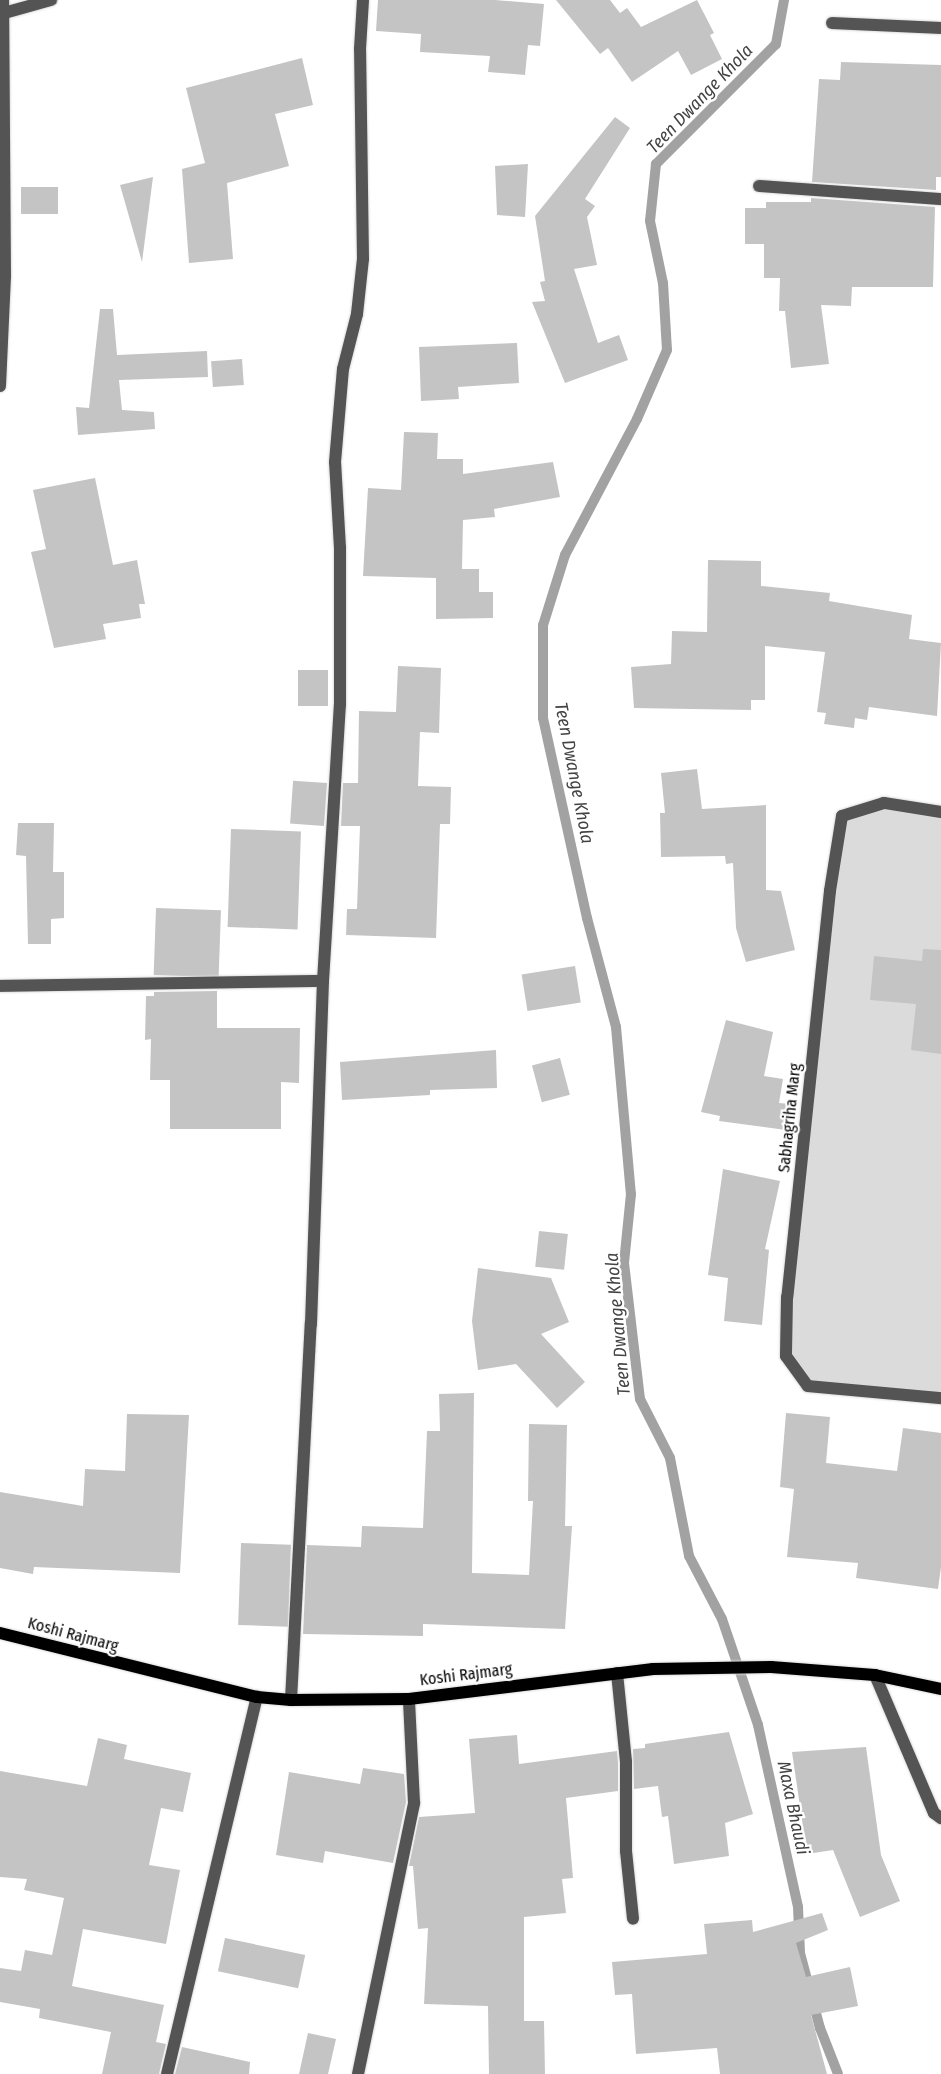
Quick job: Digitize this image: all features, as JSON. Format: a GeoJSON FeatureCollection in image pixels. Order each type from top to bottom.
{"type":"FeatureCollection","features":[{"type":"Feature","properties":{"kind":"main road","name":"Koshi Rajmarg"},"geometry":{"type":"LineString","coordinates":[[0,1633],[257,1697],[291,1700],[409,1699],[617,1673],[771,1667],[875,1675],[941,1689]]}},
{"type":"Feature","properties":{"kind":"street"},"geometry":{"type":"LineString","coordinates":[[0,386],[4,276],[3,0]]}},
{"type":"Feature","properties":{"kind":"street"},"geometry":{"type":"LineString","coordinates":[[4,13],[51,0]]}},
{"type":"Feature","properties":{"kind":"street"},"geometry":{"type":"LineString","coordinates":[[291,1700],[311,1324],[323,981],[340,705],[340,548],[335,462],[343,369],[357,314],[363,259],[360,49],[363,0]]}},
{"type":"Feature","properties":{"kind":"street"},"geometry":{"type":"LineString","coordinates":[[832,23],[941,28]]}},
{"type":"Feature","properties":{"kind":"street"},"geometry":{"type":"LineString","coordinates":[[759,186],[941,199]]}},
{"type":"Feature","properties":{"kind":"street","name":"Sabhagriha Marg"},"geometry":{"type":"LineString","coordinates":[[941,812],[884,803],[842,816],[830,891],[786,1296],[786,1356],[808,1386],[941,1398]]}},
{"type":"Feature","properties":{"kind":"street"},"geometry":{"type":"LineString","coordinates":[[0,986],[323,981]]}},
{"type":"Feature","properties":{"kind":"street"},"geometry":{"type":"LineString","coordinates":[[617,1673],[626,1762],[626,1851],[633,1919]]}},
{"type":"Feature","properties":{"kind":"street"},"geometry":{"type":"LineString","coordinates":[[875,1675],[934,1813],[941,1818]]}},
{"type":"Feature","properties":{"kind":"street"},"geometry":{"type":"LineString","coordinates":[[167,2074],[257,1697]]}},
{"type":"Feature","properties":{"kind":"street"},"geometry":{"type":"LineString","coordinates":[[358,2074],[414,1804],[409,1699]]}},
{"type":"Feature","properties":{"kind":"shaded area"},"geometry":{"type":"Polygon","coordinates":[[[884,803],[941,812],[941,1398],[808,1386],[786,1356],[842,816],[884,803]]]}},
{"type":"Feature","properties":{"kind":"building"},"geometry":{"type":"Polygon","coordinates":[[[378,0],[495,0],[544,4],[540,46],[528,45],[525,75],[488,72],[490,56],[420,52],[421,34],[376,31],[378,0]]]}},
{"type":"Feature","properties":{"kind":"building"},"geometry":{"type":"Polygon","coordinates":[[[556,0],[610,0],[620,13],[627,8],[641,27],[697,0],[714,33],[710,35],[722,59],[691,75],[678,51],[632,82],[608,48],[600,54],[556,0]]]}},
{"type":"Feature","properties":{"kind":"building"},"geometry":{"type":"Polygon","coordinates":[[[302,58],[313,105],[275,114],[289,166],[227,183],[233,259],[189,263],[182,169],[205,163],[186,88],[302,58]]]}},
{"type":"Feature","properties":{"kind":"building"},"geometry":{"type":"Polygon","coordinates":[[[841,62],[941,65],[941,177],[936,177],[936,190],[812,182],[819,79],[840,80],[841,62]]]}},
{"type":"Feature","properties":{"kind":"building"},"geometry":{"type":"Polygon","coordinates":[[[615,117],[630,128],[585,199],[595,206],[587,217],[597,265],[574,269],[598,343],[619,335],[628,360],[565,383],[532,302],[545,301],[540,282],[545,281],[535,216],[615,117]]]}},
{"type":"Feature","properties":{"kind":"building"},"geometry":{"type":"Polygon","coordinates":[[[528,164],[525,217],[497,215],[495,166],[528,164]]]}},
{"type":"Feature","properties":{"kind":"building"},"geometry":{"type":"Polygon","coordinates":[[[153,177],[142,262],[120,185],[153,177]]]}},
{"type":"Feature","properties":{"kind":"building"},"geometry":{"type":"Polygon","coordinates":[[[21,187],[58,187],[58,214],[21,214],[21,187]]]}},
{"type":"Feature","properties":{"kind":"building"},"geometry":{"type":"Polygon","coordinates":[[[811,198],[935,207],[933,287],[852,287],[851,306],[821,305],[829,364],[791,368],[785,311],[779,311],[780,278],[764,278],[764,244],[745,244],[745,208],[766,208],[766,202],[811,202],[811,198]]]}},
{"type":"Feature","properties":{"kind":"building"},"geometry":{"type":"Polygon","coordinates":[[[100,309],[113,309],[117,355],[207,351],[208,377],[119,380],[122,410],[154,412],[155,429],[78,435],[76,407],[89,408],[100,309]]]}},
{"type":"Feature","properties":{"kind":"building"},"geometry":{"type":"Polygon","coordinates":[[[517,343],[519,383],[458,387],[459,399],[421,401],[419,347],[517,343]]]}},
{"type":"Feature","properties":{"kind":"building"},"geometry":{"type":"Polygon","coordinates":[[[242,359],[244,385],[213,387],[211,361],[242,359]]]}},
{"type":"Feature","properties":{"kind":"building"},"geometry":{"type":"Polygon","coordinates":[[[404,432],[438,433],[437,459],[463,459],[463,474],[553,462],[560,497],[494,509],[495,517],[463,520],[462,569],[479,569],[479,592],[493,592],[493,618],[436,619],[436,578],[363,576],[368,488],[401,490],[404,432]]]}},
{"type":"Feature","properties":{"kind":"building"},"geometry":{"type":"Polygon","coordinates":[[[95,478],[113,565],[137,560],[145,604],[139,604],[141,618],[103,624],[106,639],[54,648],[31,552],[46,549],[33,490],[95,478]]]}},
{"type":"Feature","properties":{"kind":"building"},"geometry":{"type":"Polygon","coordinates":[[[708,560],[761,561],[761,586],[830,593],[829,601],[912,615],[909,639],[941,643],[937,716],[869,707],[867,720],[855,718],[854,728],[824,724],[826,713],[817,712],[825,652],[765,646],[765,700],[751,700],[751,710],[634,708],[631,667],[671,664],[672,631],[707,632],[708,560]]]}},
{"type":"Feature","properties":{"kind":"building"},"geometry":{"type":"Polygon","coordinates":[[[398,666],[441,668],[439,733],[420,732],[418,786],[451,787],[450,824],[440,824],[436,938],[346,935],[347,909],[357,909],[360,826],[341,826],[343,783],[358,783],[359,711],[396,712],[398,666]]]}},
{"type":"Feature","properties":{"kind":"building"},"geometry":{"type":"Polygon","coordinates":[[[298,670],[328,670],[328,706],[298,706],[298,670]]]}},
{"type":"Feature","properties":{"kind":"building"},"geometry":{"type":"Polygon","coordinates":[[[697,769],[702,809],[766,805],[766,890],[781,891],[795,950],[746,962],[736,928],[733,863],[726,864],[725,856],[661,857],[660,813],[665,813],[661,773],[697,769]]]}},
{"type":"Feature","properties":{"kind":"building"},"geometry":{"type":"Polygon","coordinates":[[[293,781],[327,783],[324,826],[290,824],[293,781]]]}},
{"type":"Feature","properties":{"kind":"building"},"geometry":{"type":"Polygon","coordinates":[[[18,823],[54,823],[53,872],[64,872],[64,918],[51,919],[51,944],[28,944],[26,856],[16,855],[18,823]]]}},
{"type":"Feature","properties":{"kind":"building"},"geometry":{"type":"Polygon","coordinates":[[[231,829],[301,831],[298,929],[228,927],[231,829]]]}},
{"type":"Feature","properties":{"kind":"building"},"geometry":{"type":"Polygon","coordinates":[[[156,908],[221,910],[219,977],[154,975],[156,908]]]}},
{"type":"Feature","properties":{"kind":"building"},"geometry":{"type":"Polygon","coordinates":[[[923,949],[941,950],[941,1054],[911,1050],[916,1004],[870,1000],[874,956],[922,961],[923,949]]]}},
{"type":"Feature","properties":{"kind":"building"},"geometry":{"type":"Polygon","coordinates":[[[575,966],[581,1003],[527,1011],[522,974],[575,966]]]}},
{"type":"Feature","properties":{"kind":"building"},"geometry":{"type":"Polygon","coordinates":[[[217,991],[217,1028],[300,1028],[299,1083],[281,1082],[281,1129],[170,1129],[170,1080],[150,1080],[151,1039],[145,1040],[146,996],[154,996],[154,992],[217,991]]]}},
{"type":"Feature","properties":{"kind":"building"},"geometry":{"type":"Polygon","coordinates":[[[726,1020],[773,1032],[764,1076],[783,1079],[779,1103],[790,1104],[786,1130],[719,1121],[720,1116],[701,1112],[726,1020]]]}},
{"type":"Feature","properties":{"kind":"building"},"geometry":{"type":"Polygon","coordinates":[[[496,1050],[497,1088],[430,1090],[430,1095],[342,1100],[340,1062],[496,1050]]]}},
{"type":"Feature","properties":{"kind":"building"},"geometry":{"type":"Polygon","coordinates":[[[560,1058],[570,1095],[542,1102],[532,1066],[560,1058]]]}},
{"type":"Feature","properties":{"kind":"building"},"geometry":{"type":"Polygon","coordinates":[[[723,1169],[780,1181],[765,1249],[769,1250],[762,1325],[724,1321],[728,1278],[708,1275],[723,1169]]]}},
{"type":"Feature","properties":{"kind":"building"},"geometry":{"type":"Polygon","coordinates":[[[539,1231],[568,1234],[564,1270],[535,1267],[539,1231]]]}},
{"type":"Feature","properties":{"kind":"building"},"geometry":{"type":"Polygon","coordinates":[[[478,1268],[551,1278],[569,1322],[541,1334],[585,1382],[557,1408],[516,1364],[478,1370],[472,1321],[478,1268]]]}},
{"type":"Feature","properties":{"kind":"building"},"geometry":{"type":"Polygon","coordinates":[[[474,1393],[472,1573],[529,1575],[533,1501],[528,1501],[529,1424],[567,1425],[565,1526],[572,1526],[565,1629],[423,1624],[423,1636],[303,1634],[307,1545],[361,1547],[362,1526],[423,1528],[427,1431],[440,1431],[439,1394],[474,1393]]]}},
{"type":"Feature","properties":{"kind":"building"},"geometry":{"type":"Polygon","coordinates":[[[786,1413],[830,1417],[826,1463],[897,1471],[903,1428],[941,1433],[941,1567],[938,1589],[856,1578],[858,1563],[787,1557],[794,1489],[780,1487],[786,1413]]]}},
{"type":"Feature","properties":{"kind":"building"},"geometry":{"type":"Polygon","coordinates":[[[127,1414],[189,1415],[180,1573],[34,1567],[33,1574],[0,1568],[0,1492],[83,1506],[85,1469],[125,1471],[127,1414]]]}},
{"type":"Feature","properties":{"kind":"building"},"geometry":{"type":"Polygon","coordinates":[[[241,1543],[291,1545],[288,1627],[238,1625],[241,1543]]]}},
{"type":"Feature","properties":{"kind":"building"},"geometry":{"type":"Polygon","coordinates":[[[729,1732],[753,1814],[725,1823],[729,1856],[674,1864],[668,1816],[662,1817],[658,1786],[634,1789],[633,1749],[645,1748],[645,1744],[729,1732]]]}},
{"type":"Feature","properties":{"kind":"building"},"geometry":{"type":"Polygon","coordinates":[[[517,1735],[519,1764],[617,1751],[618,1791],[566,1798],[573,1878],[562,1879],[566,1913],[524,1917],[524,2021],[544,2021],[545,2074],[489,2074],[488,2006],[424,2004],[428,1928],[418,1929],[413,1866],[409,1866],[419,1817],[475,1813],[469,1739],[517,1735]]]}},
{"type":"Feature","properties":{"kind":"building"},"geometry":{"type":"Polygon","coordinates":[[[98,1738],[127,1745],[124,1759],[191,1773],[183,1812],[161,1808],[149,1865],[180,1870],[166,1944],[83,1929],[72,1986],[164,2005],[156,2042],[166,2044],[159,2074],[102,2074],[111,2032],[39,2018],[40,2009],[0,2002],[0,1968],[21,1971],[25,1950],[52,1955],[64,1898],[24,1890],[27,1879],[0,1877],[0,1771],[87,1786],[98,1738]]]}},
{"type":"Feature","properties":{"kind":"building"},"geometry":{"type":"Polygon","coordinates":[[[866,1747],[881,1855],[900,1901],[860,1917],[833,1850],[807,1854],[792,1752],[866,1747]]]}},
{"type":"Feature","properties":{"kind":"building"},"geometry":{"type":"Polygon","coordinates":[[[363,1768],[404,1774],[406,1802],[393,1863],[325,1851],[323,1863],[276,1855],[289,1772],[360,1784],[363,1768]]]}},
{"type":"Feature","properties":{"kind":"building"},"geometry":{"type":"Polygon","coordinates":[[[822,1913],[828,1930],[796,1943],[806,1977],[850,1967],[858,2006],[811,2015],[827,2074],[720,2074],[717,2048],[636,2054],[632,1994],[615,1995],[612,1962],[707,1954],[704,1924],[752,1920],[753,1932],[822,1913]]]}},
{"type":"Feature","properties":{"kind":"building"},"geometry":{"type":"Polygon","coordinates":[[[225,1938],[305,1955],[298,1988],[218,1971],[225,1938]]]}},
{"type":"Feature","properties":{"kind":"building"},"geometry":{"type":"Polygon","coordinates":[[[308,2033],[336,2039],[328,2074],[299,2074],[308,2033]]]}},
{"type":"Feature","properties":{"kind":"building"},"geometry":{"type":"Polygon","coordinates":[[[182,2047],[250,2062],[249,2074],[175,2074],[182,2047]]]}},
{"type":"Feature","properties":{"kind":"waterway","name":"Teen Dwange Khola"},"geometry":{"type":"LineString","coordinates":[[784,0],[776,44],[656,164],[650,221],[663,283],[667,350],[637,419],[565,555],[543,625],[543,718],[587,918],[616,1027],[631,1194],[624,1263],[640,1399],[670,1458],[689,1556],[722,1619],[758,1725],[798,1907],[800,1953],[820,2028],[838,2074]]}},
{"type":"Feature","properties":{"kind":"water label","name":"Maxa Bhaudi"},"geometry":{"type":"Point","coordinates":[793,1808]}}]}
